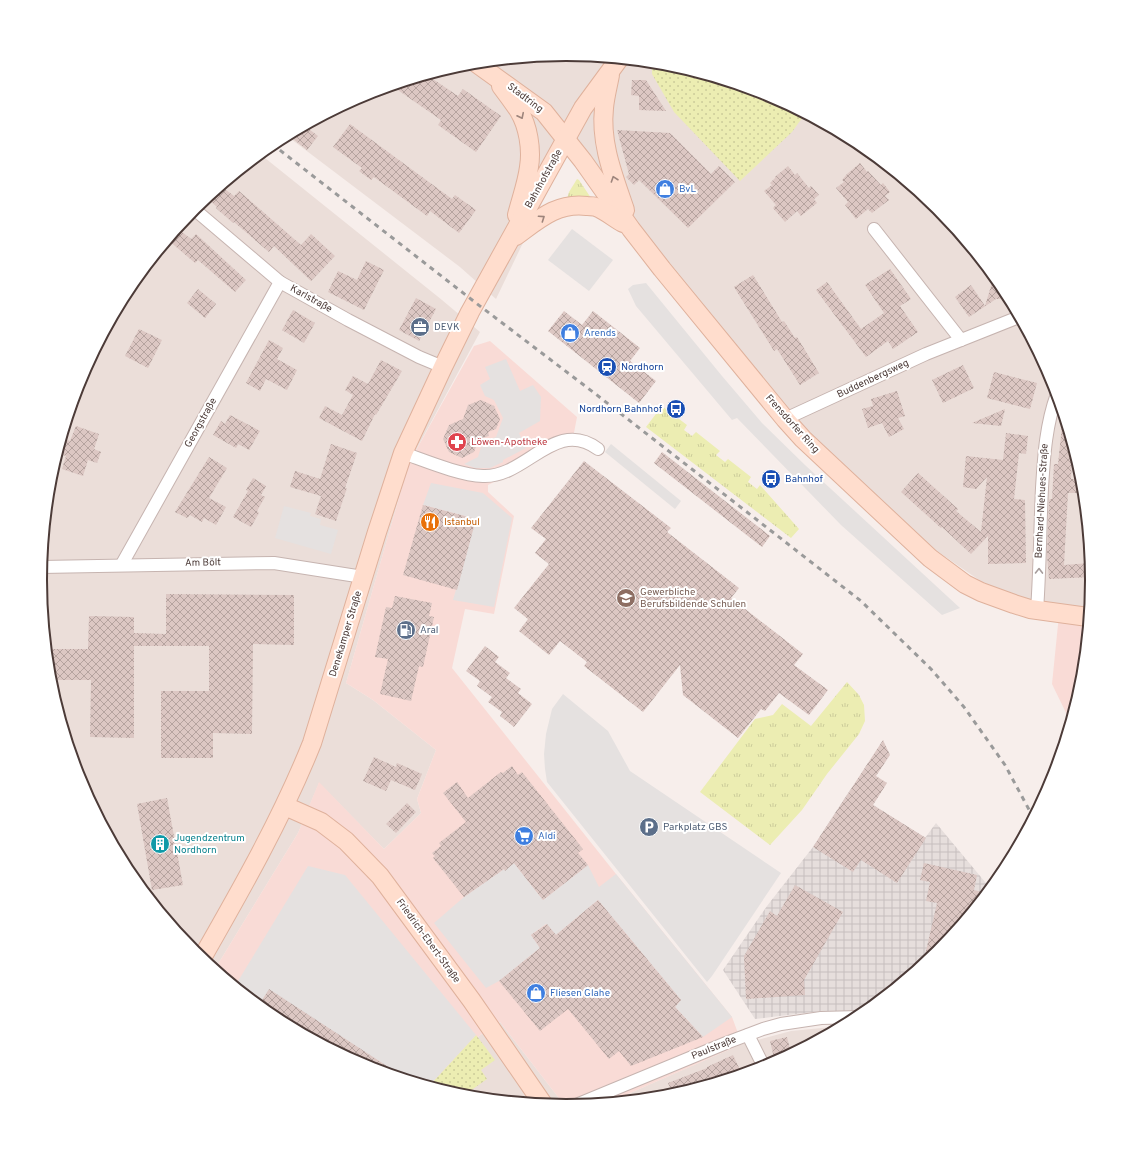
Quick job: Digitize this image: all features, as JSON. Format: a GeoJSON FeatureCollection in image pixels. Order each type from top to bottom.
{"type":"FeatureCollection","features":[{"type":"Feature","properties":{"kind":"street","name":"Bahnhofstraße"},"geometry":{"type":"LineString","coordinates":[[476,303],[584,108],[615,65]]}},
{"type":"Feature","properties":{"kind":"street"},"geometry":{"type":"LineString","coordinates":[[615,65],[604,109],[603,127],[608,160],[631,229]]}},
{"type":"Feature","properties":{"kind":"street","name":"Stadtring"},"geometry":{"type":"LineString","coordinates":[[484,68],[544,112],[566,139]]}},
{"type":"Feature","properties":{"kind":"street"},"geometry":{"type":"LineString","coordinates":[[484,68],[519,112],[526,126],[529,140],[530,167],[510,240]]}},
{"type":"Feature","properties":{"kind":"street","name":"Frensdorfer Ring"},"geometry":{"type":"LineString","coordinates":[[566,139],[662,269],[785,419],[803,439],[936,563],[965,584],[981,592],[1014,604],[1037,610],[1084,616]]}},
{"type":"Feature","properties":{"kind":"street"},"geometry":{"type":"LineString","coordinates":[[510,240],[551,211],[565,206],[580,205],[596,207],[611,215],[631,229]]}},
{"type":"Feature","properties":{"kind":"street","name":"Karlstraße"},"geometry":{"type":"LineString","coordinates":[[199,213],[280,282],[361,327],[419,357],[443,367]]}},
{"type":"Feature","properties":{"kind":"street"},"geometry":{"type":"LineString","coordinates":[[874,229],[961,340]]}},
{"type":"Feature","properties":{"kind":"street","name":"Georgstraße"},"geometry":{"type":"LineString","coordinates":[[122,564],[280,282]]}},
{"type":"Feature","properties":{"kind":"street","name":"Denekamper Straße"},"geometry":{"type":"LineString","coordinates":[[205,953],[285,806],[312,743],[403,453],[443,367],[476,303]]}},
{"type":"Feature","properties":{"kind":"street","name":"Buddenbergsweg"},"geometry":{"type":"LineString","coordinates":[[785,419],[926,354],[1014,319]]}},
{"type":"Feature","properties":{"kind":"street","name":"Bernhard-Niehues-Straße"},"geometry":{"type":"LineString","coordinates":[[1037,610],[1046,433],[1053,403]]}},
{"type":"Feature","properties":{"kind":"street"},"geometry":{"type":"LineString","coordinates":[[403,453],[464,472],[484,476],[501,474],[515,468],[548,447],[564,441],[577,439],[591,444],[598,449]]}},
{"type":"Feature","properties":{"kind":"street","name":"Am Bölt"},"geometry":{"type":"LineString","coordinates":[[47,567],[122,564],[274,563],[363,577]]}},
{"type":"Feature","properties":{"kind":"street","name":"Friedrich-Ebert-Straße"},"geometry":{"type":"LineString","coordinates":[[285,806],[321,822],[346,841],[380,876],[472,1001],[539,1098]]}},
{"type":"Feature","properties":{"kind":"street","name":"Paulstraße"},"geometry":{"type":"LineString","coordinates":[[593,1098],[748,1035],[781,1024],[829,1017],[845,1017]]}},
{"type":"Feature","properties":{"kind":"street"},"geometry":{"type":"LineString","coordinates":[[748,1035],[761,1061]]}},
{"type":"Feature","properties":{"kind":"shaded area"},"geometry":{"type":"Polygon","coordinates":[[[551,61],[573,61],[572,62],[551,61]]]}},
{"type":"Feature","properties":{"kind":"shaded area"},"geometry":{"type":"Polygon","coordinates":[[[566,61],[634,65],[700,79],[765,101],[826,131],[854,148],[882,168],[933,213],[978,264],[998,292],[1031,350],[1057,413],[1075,479],[1081,512],[1084,546],[1084,610],[1001,595],[915,536],[809,439],[568,149],[496,299],[460,267],[292,140],[336,115],[367,101],[432,79],[498,65],[566,61]]]}},
{"type":"Feature","properties":{"kind":"shaded area"},"geometry":{"type":"Polygon","coordinates":[[[265,158],[480,332],[409,463],[346,683],[373,700],[436,750],[417,799],[421,813],[384,849],[319,783],[298,833],[218,964],[199,947],[154,896],[134,868],[101,810],[75,747],[65,714],[51,648],[48,614],[48,546],[51,512],[57,479],[75,413],[101,350],[134,292],[154,264],[176,238],[199,213],[224,190],[265,158]]]}},
{"type":"Feature","properties":{"kind":"shaded area"},"geometry":{"type":"Polygon","coordinates":[[[572,229],[613,260],[589,291],[548,260],[572,229]]]}},
{"type":"Feature","properties":{"kind":"shaded area"},"geometry":{"type":"Polygon","coordinates":[[[646,283],[762,423],[805,465],[960,608],[942,615],[841,525],[737,418],[732,420],[636,306],[628,289],[633,285],[646,283]]]}},
{"type":"Feature","properties":{"kind":"shaded area"},"geometry":{"type":"Polygon","coordinates":[[[490,341],[577,417],[572,443],[488,485],[488,492],[514,516],[494,614],[465,609],[452,668],[732,1017],[742,1044],[624,1096],[559,1099],[500,1022],[479,1036],[434,1082],[399,1071],[336,1045],[306,1029],[278,1012],[250,992],[218,964],[298,833],[319,782],[384,849],[421,813],[417,799],[436,750],[373,700],[346,683],[409,463],[474,346],[490,341]]]}},
{"type":"Feature","properties":{"kind":"shaded area"},"geometry":{"type":"Polygon","coordinates":[[[506,359],[520,391],[533,385],[541,397],[540,421],[519,433],[526,448],[490,468],[475,468],[464,464],[478,457],[483,441],[496,437],[503,418],[494,400],[485,396],[480,385],[490,379],[485,367],[506,359]]]}},
{"type":"Feature","properties":{"kind":"shaded area"},"geometry":{"type":"Polygon","coordinates":[[[611,444],[681,501],[675,509],[605,452],[611,444]]]}},
{"type":"Feature","properties":{"kind":"shaded area"},"geometry":{"type":"Polygon","coordinates":[[[431,483],[483,493],[512,518],[494,607],[453,600],[476,519],[423,505],[431,483]]]}},
{"type":"Feature","properties":{"kind":"shaded area"},"geometry":{"type":"Polygon","coordinates":[[[284,506],[311,513],[310,516],[321,519],[320,525],[338,530],[331,554],[275,538],[284,506]]]}},
{"type":"Feature","properties":{"kind":"shaded area"},"geometry":{"type":"Polygon","coordinates":[[[1060,605],[1084,610],[1081,648],[1067,715],[1052,684],[1060,605]]]}},
{"type":"Feature","properties":{"kind":"shaded area","name":"Parkplatz GBS"},"geometry":{"type":"Polygon","coordinates":[[[563,694],[608,731],[630,771],[781,873],[707,982],[547,782],[544,754],[546,734],[552,709],[563,694]]]}},
{"type":"Feature","properties":{"kind":"shaded area"},"geometry":{"type":"Polygon","coordinates":[[[850,790],[925,838],[936,823],[987,884],[956,922],[933,947],[882,992],[855,1011],[821,1011],[755,1019],[723,970],[767,906],[813,847],[850,790]]]}},
{"type":"Feature","properties":{"kind":"shaded area"},"geometry":{"type":"Polygon","coordinates":[[[514,863],[543,900],[588,865],[599,887],[616,874],[732,1017],[703,1037],[675,1007],[681,1000],[598,900],[556,935],[546,924],[531,935],[540,948],[499,981],[486,988],[434,923],[464,897],[514,863]]]}},
{"type":"Feature","properties":{"kind":"shaded area"},"geometry":{"type":"Polygon","coordinates":[[[308,866],[345,875],[476,1035],[433,1081],[388,1067],[269,990],[262,1001],[238,982],[308,866]]]}},
{"type":"Feature","properties":{"kind":"shaded area"},"geometry":{"type":"Polygon","coordinates":[[[500,1022],[559,1099],[498,1095],[434,1082],[479,1036],[500,1022]]]}},
{"type":"Feature","properties":{"kind":"shaded area"},"geometry":{"type":"Polygon","coordinates":[[[828,1027],[796,1045],[733,1071],[667,1089],[624,1096],[742,1044],[791,1031],[828,1027]]]}},
{"type":"Feature","properties":{"kind":"green space"},"geometry":{"type":"Polygon","coordinates":[[[652,68],[700,79],[765,101],[802,118],[792,132],[740,181],[674,112],[652,74],[652,68]]]}},
{"type":"Feature","properties":{"kind":"green space"},"geometry":{"type":"Polygon","coordinates":[[[577,179],[593,201],[567,199],[569,192],[577,179]]]}},
{"type":"Feature","properties":{"kind":"green space"},"geometry":{"type":"Polygon","coordinates":[[[662,406],[687,425],[684,430],[692,436],[696,432],[720,451],[716,455],[725,462],[728,459],[751,477],[748,482],[757,489],[760,485],[799,529],[791,538],[646,427],[662,406]]]}},
{"type":"Feature","properties":{"kind":"green space"},"geometry":{"type":"Polygon","coordinates":[[[847,682],[859,695],[864,705],[865,721],[859,734],[827,774],[802,810],[770,845],[700,792],[755,719],[773,715],[782,704],[811,726],[847,682]]]}},
{"type":"Feature","properties":{"kind":"green space"},"geometry":{"type":"Polygon","coordinates":[[[476,1035],[495,1060],[481,1070],[487,1079],[471,1090],[433,1081],[476,1035]]]}},
{"type":"Feature","properties":{"kind":"building"},"geometry":{"type":"Polygon","coordinates":[[[433,79],[458,96],[463,89],[501,116],[476,152],[438,125],[441,120],[397,90],[433,79]]]}},
{"type":"Feature","properties":{"kind":"building"},"geometry":{"type":"Polygon","coordinates":[[[632,80],[646,80],[666,111],[639,110],[639,96],[631,95],[632,80]]]}},
{"type":"Feature","properties":{"kind":"building"},"geometry":{"type":"Polygon","coordinates":[[[350,124],[452,199],[455,195],[476,210],[459,233],[430,211],[427,216],[374,177],[371,180],[359,171],[362,168],[333,147],[350,124]]]}},
{"type":"Feature","properties":{"kind":"building"},"geometry":{"type":"Polygon","coordinates":[[[310,130],[318,136],[307,150],[293,139],[310,130]]]}},
{"type":"Feature","properties":{"kind":"building"},"geometry":{"type":"Polygon","coordinates":[[[617,130],[670,133],[711,174],[719,166],[735,182],[688,228],[639,180],[634,185],[626,177],[629,174],[617,130]]]}},
{"type":"Feature","properties":{"kind":"building"},"geometry":{"type":"Polygon","coordinates":[[[860,163],[881,185],[883,183],[890,192],[885,196],[889,200],[872,213],[868,209],[856,219],[845,205],[848,202],[836,188],[844,182],[842,180],[847,174],[860,163]]]}},
{"type":"Feature","properties":{"kind":"building"},"geometry":{"type":"Polygon","coordinates":[[[788,166],[795,175],[797,173],[809,188],[811,186],[819,195],[814,199],[817,203],[801,216],[797,211],[785,222],[773,208],[776,205],[764,191],[772,185],[770,183],[775,177],[788,166]]]}},
{"type":"Feature","properties":{"kind":"building"},"geometry":{"type":"Polygon","coordinates":[[[225,189],[234,196],[239,191],[301,245],[311,234],[335,256],[311,281],[274,246],[269,252],[234,222],[233,223],[216,208],[217,207],[211,202],[225,189]]]}},
{"type":"Feature","properties":{"kind":"building"},"geometry":{"type":"Polygon","coordinates":[[[182,232],[191,239],[196,234],[246,280],[235,292],[198,260],[195,263],[172,243],[182,232]]]}},
{"type":"Feature","properties":{"kind":"building"},"geometry":{"type":"Polygon","coordinates":[[[366,261],[384,270],[364,310],[328,292],[338,271],[357,280],[366,261]]]}},
{"type":"Feature","properties":{"kind":"building"},"geometry":{"type":"Polygon","coordinates":[[[890,269],[911,299],[900,306],[918,332],[893,349],[888,341],[866,357],[816,290],[827,282],[861,329],[884,313],[865,285],[890,269]]]}},
{"type":"Feature","properties":{"kind":"building"},"geometry":{"type":"Polygon","coordinates":[[[753,275],[782,322],[784,321],[795,338],[797,337],[819,373],[800,385],[777,349],[774,351],[734,287],[753,275]]]}},
{"type":"Feature","properties":{"kind":"building"},"geometry":{"type":"Polygon","coordinates":[[[992,283],[1002,299],[996,299],[969,317],[955,297],[971,285],[985,306],[992,283]]]}},
{"type":"Feature","properties":{"kind":"building"},"geometry":{"type":"Polygon","coordinates":[[[198,289],[216,304],[205,318],[187,303],[198,289]]]}},
{"type":"Feature","properties":{"kind":"building"},"geometry":{"type":"Polygon","coordinates":[[[416,298],[436,309],[419,341],[399,330],[416,298]]]}},
{"type":"Feature","properties":{"kind":"building"},"geometry":{"type":"Polygon","coordinates":[[[293,310],[315,323],[304,343],[282,330],[293,310]]]}},
{"type":"Feature","properties":{"kind":"building"},"geometry":{"type":"Polygon","coordinates":[[[564,311],[582,325],[593,311],[640,348],[630,361],[656,381],[639,403],[548,331],[564,311]]]}},
{"type":"Feature","properties":{"kind":"building"},"geometry":{"type":"Polygon","coordinates":[[[139,329],[162,340],[148,368],[125,356],[139,329]]]}},
{"type":"Feature","properties":{"kind":"building"},"geometry":{"type":"Polygon","coordinates":[[[269,340],[283,348],[277,359],[297,370],[287,390],[266,379],[260,391],[246,383],[269,340]]]}},
{"type":"Feature","properties":{"kind":"building"},"geometry":{"type":"Polygon","coordinates":[[[381,360],[402,371],[376,415],[375,414],[362,441],[319,418],[325,406],[342,415],[353,395],[345,390],[353,376],[368,384],[381,360]]]}},
{"type":"Feature","properties":{"kind":"building"},"geometry":{"type":"Polygon","coordinates":[[[963,365],[974,388],[943,403],[932,380],[963,365]]]}},
{"type":"Feature","properties":{"kind":"building"},"geometry":{"type":"Polygon","coordinates":[[[994,372],[1037,383],[1030,409],[987,398],[994,372]]]}},
{"type":"Feature","properties":{"kind":"building"},"geometry":{"type":"Polygon","coordinates":[[[897,391],[905,416],[898,418],[904,429],[889,437],[882,423],[868,428],[862,409],[873,406],[871,399],[897,391]]]}},
{"type":"Feature","properties":{"kind":"building"},"geometry":{"type":"Polygon","coordinates":[[[481,400],[494,406],[500,419],[496,429],[488,432],[489,436],[479,439],[474,452],[462,458],[449,452],[443,439],[449,425],[463,419],[468,405],[481,400]]]}},
{"type":"Feature","properties":{"kind":"building"},"geometry":{"type":"Polygon","coordinates":[[[1005,409],[1001,426],[972,423],[1005,409]]]}},
{"type":"Feature","properties":{"kind":"building"},"geometry":{"type":"Polygon","coordinates":[[[230,415],[260,431],[249,450],[238,444],[236,448],[213,435],[221,421],[225,424],[230,415]]]}},
{"type":"Feature","properties":{"kind":"building"},"geometry":{"type":"Polygon","coordinates":[[[76,426],[99,434],[94,449],[101,452],[97,463],[88,460],[83,476],[62,469],[66,456],[63,455],[65,446],[67,440],[70,441],[76,426]]]}},
{"type":"Feature","properties":{"kind":"building"},"geometry":{"type":"Polygon","coordinates":[[[1062,429],[1072,466],[1071,479],[1075,479],[1078,493],[1068,493],[1064,565],[1085,563],[1085,577],[1049,579],[1047,555],[1049,501],[1052,499],[1054,464],[1058,464],[1062,429]]]}},
{"type":"Feature","properties":{"kind":"building"},"geometry":{"type":"Polygon","coordinates":[[[1006,433],[1028,436],[1026,454],[1019,453],[1014,499],[1025,500],[1026,563],[988,564],[988,536],[971,554],[901,492],[918,473],[958,509],[956,511],[981,532],[987,477],[976,489],[963,487],[966,456],[1003,460],[1006,433]]]}},
{"type":"Feature","properties":{"kind":"building"},"geometry":{"type":"Polygon","coordinates":[[[331,444],[357,453],[336,521],[315,514],[321,496],[290,487],[295,471],[320,479],[331,444]]]}},
{"type":"Feature","properties":{"kind":"building"},"geometry":{"type":"Polygon","coordinates":[[[662,452],[770,536],[762,547],[654,463],[662,452]]]}},
{"type":"Feature","properties":{"kind":"building"},"geometry":{"type":"Polygon","coordinates":[[[209,457],[227,468],[209,498],[226,507],[216,525],[204,518],[202,522],[190,515],[187,518],[175,512],[209,457]]]}},
{"type":"Feature","properties":{"kind":"building","name":"Gewerbliche Berufsbildende Schulen"},"geometry":{"type":"Polygon","coordinates":[[[584,461],[671,528],[667,532],[739,588],[731,598],[803,654],[794,665],[828,690],[809,715],[779,693],[765,711],[761,709],[738,738],[683,695],[680,665],[643,712],[584,666],[587,662],[560,641],[549,655],[519,631],[528,619],[514,608],[549,564],[535,553],[546,539],[531,528],[584,461]]]}},
{"type":"Feature","properties":{"kind":"building"},"geometry":{"type":"Polygon","coordinates":[[[253,478],[266,486],[261,495],[265,497],[257,511],[259,513],[251,527],[233,517],[248,491],[246,490],[253,478]]]}},
{"type":"Feature","properties":{"kind":"building"},"geometry":{"type":"Polygon","coordinates":[[[423,505],[476,519],[457,590],[403,575],[423,505]]]}},
{"type":"Feature","properties":{"kind":"building"},"geometry":{"type":"Polygon","coordinates":[[[166,594],[294,595],[294,645],[253,644],[252,734],[213,733],[213,758],[161,758],[161,691],[209,691],[209,646],[134,646],[134,738],[90,737],[91,680],[57,680],[51,649],[88,649],[89,616],[134,617],[134,633],[166,634],[166,594]]]}},
{"type":"Feature","properties":{"kind":"building"},"geometry":{"type":"Polygon","coordinates":[[[395,596],[432,603],[429,616],[434,617],[423,667],[419,666],[411,701],[380,694],[388,659],[375,657],[386,607],[392,608],[395,596]]]}},
{"type":"Feature","properties":{"kind":"building"},"geometry":{"type":"Polygon","coordinates":[[[485,646],[499,657],[495,662],[510,673],[506,678],[521,689],[518,693],[532,704],[514,727],[500,716],[502,712],[488,702],[492,697],[477,686],[480,681],[466,671],[485,646]]]}},
{"type":"Feature","properties":{"kind":"building"},"geometry":{"type":"Polygon","coordinates":[[[883,740],[890,755],[876,776],[887,783],[873,805],[926,838],[897,883],[861,860],[853,872],[813,847],[883,740]]]}},
{"type":"Feature","properties":{"kind":"building"},"geometry":{"type":"Polygon","coordinates":[[[374,757],[396,767],[397,763],[422,774],[415,790],[391,780],[386,791],[363,781],[374,757]]]}},
{"type":"Feature","properties":{"kind":"building","name":"Aldi"},"geometry":{"type":"Polygon","coordinates":[[[512,766],[518,775],[522,772],[583,849],[578,853],[588,865],[543,900],[514,863],[505,871],[504,869],[464,897],[433,858],[435,856],[432,853],[441,846],[439,843],[466,822],[443,793],[457,782],[468,798],[501,772],[503,773],[512,766]]]}},
{"type":"Feature","properties":{"kind":"building","name":"Jugendzentrum Nordhorn"},"geometry":{"type":"Polygon","coordinates":[[[167,798],[183,885],[152,890],[137,804],[167,798]]]}},
{"type":"Feature","properties":{"kind":"building"},"geometry":{"type":"Polygon","coordinates":[[[407,803],[416,812],[396,833],[386,824],[407,803]]]}},
{"type":"Feature","properties":{"kind":"building"},"geometry":{"type":"Polygon","coordinates":[[[924,863],[977,875],[974,890],[981,892],[956,922],[925,954],[937,903],[926,901],[930,882],[920,880],[924,863]]]}},
{"type":"Feature","properties":{"kind":"building"},"geometry":{"type":"Polygon","coordinates":[[[795,885],[843,912],[804,980],[805,995],[746,999],[744,956],[770,911],[777,916],[795,885]]]}},
{"type":"Feature","properties":{"kind":"building"},"geometry":{"type":"Polygon","coordinates":[[[598,900],[681,1000],[675,1007],[703,1037],[631,1066],[619,1051],[609,1059],[568,1009],[540,1031],[499,981],[540,948],[531,935],[547,924],[556,935],[598,900]]]}},
{"type":"Feature","properties":{"kind":"building"},"geometry":{"type":"Polygon","coordinates":[[[269,989],[388,1067],[336,1045],[306,1029],[262,1000],[269,989]]]}},
{"type":"Feature","properties":{"kind":"building"},"geometry":{"type":"Polygon","coordinates":[[[787,1037],[790,1048],[773,1055],[770,1041],[787,1037]]]}},
{"type":"Feature","properties":{"kind":"building"},"geometry":{"type":"Polygon","coordinates":[[[733,1055],[739,1069],[670,1088],[668,1083],[733,1055]]]}},
{"type":"Feature","properties":{"kind":"railway"},"geometry":{"type":"LineString","coordinates":[[278,148],[861,601],[931,669],[964,707],[1005,765],[1030,812]]}},
{"type":"Feature","properties":{"kind":"place","name":"BvL"},"geometry":{"type":"Point","coordinates":[665,189]}},
{"type":"Feature","properties":{"kind":"place","name":"DEVK"},"geometry":{"type":"Point","coordinates":[420,327]}},
{"type":"Feature","properties":{"kind":"place","name":"Arends"},"geometry":{"type":"Point","coordinates":[570,333]}},
{"type":"Feature","properties":{"kind":"place","name":"Nordhorn"},"geometry":{"type":"Point","coordinates":[607,367]}},
{"type":"Feature","properties":{"kind":"place","name":"Nordhorn Bahnhof"},"geometry":{"type":"Point","coordinates":[676,409]}},
{"type":"Feature","properties":{"kind":"place","name":"Löwen-Apotheke"},"geometry":{"type":"Point","coordinates":[457,442]}},
{"type":"Feature","properties":{"kind":"place","name":"Bahnhof"},"geometry":{"type":"Point","coordinates":[771,479]}},
{"type":"Feature","properties":{"kind":"place","name":"Istanbul"},"geometry":{"type":"Point","coordinates":[430,522]}},
{"type":"Feature","properties":{"kind":"place","name":"Gewerbliche Berufsbildende Schulen"},"geometry":{"type":"Point","coordinates":[626,598]}},
{"type":"Feature","properties":{"kind":"place","name":"Aral"},"geometry":{"type":"Point","coordinates":[406,630]}},
{"type":"Feature","properties":{"kind":"place","name":"Parkplatz GBS"},"geometry":{"type":"Point","coordinates":[649,827]}},
{"type":"Feature","properties":{"kind":"place","name":"Aldi"},"geometry":{"type":"Point","coordinates":[524,836]}},
{"type":"Feature","properties":{"kind":"place","name":"Jugendzentrum Nordhorn"},"geometry":{"type":"Point","coordinates":[160,844]}},
{"type":"Feature","properties":{"kind":"place","name":"Fliesen Glahe"},"geometry":{"type":"Point","coordinates":[536,993]}}]}
